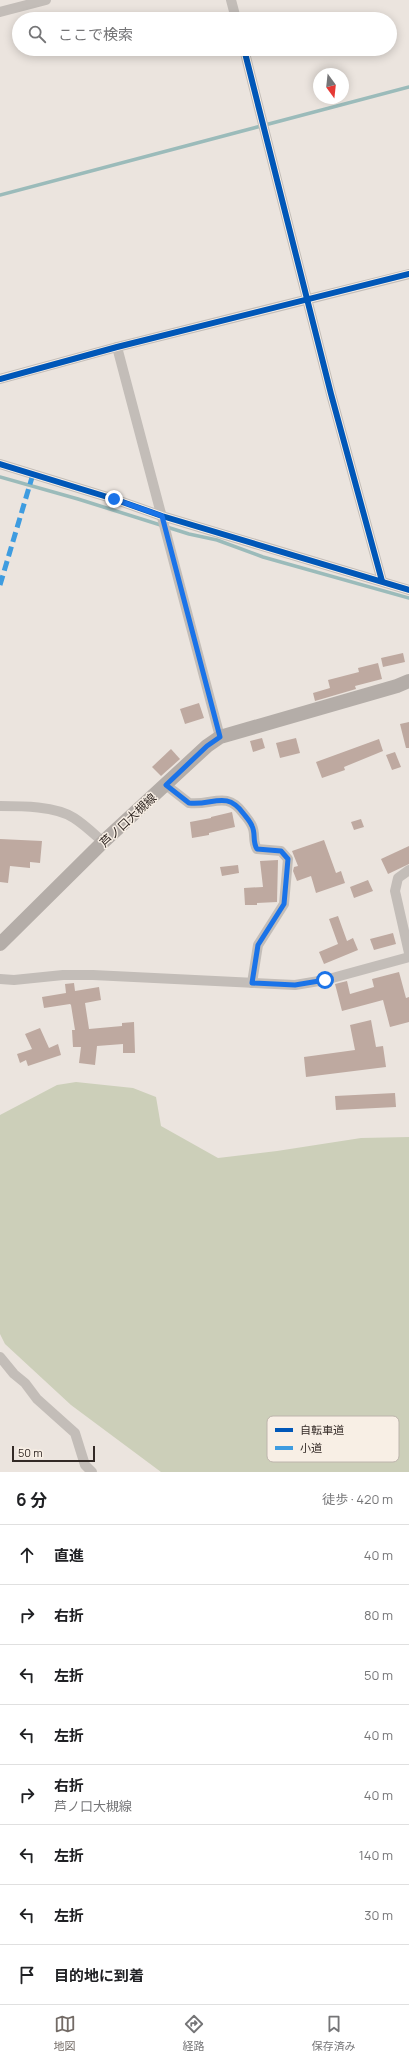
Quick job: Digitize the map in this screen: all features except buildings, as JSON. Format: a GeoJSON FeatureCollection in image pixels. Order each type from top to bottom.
{"type":"FeatureCollection","features":[{"type":"Feature","properties":{"kind":"main road","name":"芦ノ口大槻線"},"geometry":{"type":"LineString","coordinates":[[0,944],[104,842],[207,746],[220,737],[397,686],[409,680]]}},
{"type":"Feature","properties":{"kind":"street"},"geometry":{"type":"LineString","coordinates":[[0,12],[46,0]]}},
{"type":"Feature","properties":{"kind":"street"},"geometry":{"type":"LineString","coordinates":[[231,0],[234,12]]}},
{"type":"Feature","properties":{"kind":"street"},"geometry":{"type":"LineString","coordinates":[[246,56],[382,581]]}},
{"type":"Feature","properties":{"kind":"street"},"geometry":{"type":"LineString","coordinates":[[0,379],[117,347],[409,274]]}},
{"type":"Feature","properties":{"kind":"street"},"geometry":{"type":"LineString","coordinates":[[117,347],[220,737]]}},
{"type":"Feature","properties":{"kind":"street"},"geometry":{"type":"LineString","coordinates":[[0,464],[114,499],[162,516],[409,590]]}},
{"type":"Feature","properties":{"kind":"street"},"geometry":{"type":"LineString","coordinates":[[166,785],[189,803],[222,800],[232,802],[239,807],[252,825],[253,840],[257,849],[281,851],[288,859],[284,904],[258,945],[252,983]]}},
{"type":"Feature","properties":{"kind":"street"},"geometry":{"type":"LineString","coordinates":[[0,806],[56,810],[74,818],[104,842]]}},
{"type":"Feature","properties":{"kind":"street"},"geometry":{"type":"LineString","coordinates":[[409,870],[398,878],[395,891],[409,953]]}},
{"type":"Feature","properties":{"kind":"street"},"geometry":{"type":"LineString","coordinates":[[0,979],[14,980],[56,975],[93,975],[302,984],[325,980],[409,958]]}},
{"type":"Feature","properties":{"kind":"street"},"geometry":{"type":"LineString","coordinates":[[0,1357],[38,1399],[75,1433],[85,1465],[92,1472]]}},
{"type":"Feature","properties":{"kind":"green space"},"geometry":{"type":"Polygon","coordinates":[[[76,1082],[133,1088],[156,1097],[161,1126],[218,1158],[277,1151],[361,1138],[409,1137],[409,1472],[161,1472],[71,1405],[5,1344],[0,1334],[0,1115],[57,1085],[76,1082]]]}},
{"type":"Feature","properties":{"kind":"waterway"},"geometry":{"type":"LineString","coordinates":[[0,195],[409,87]]}},
{"type":"Feature","properties":{"kind":"waterway"},"geometry":{"type":"LineString","coordinates":[[0,477],[78,499],[189,534],[217,540],[263,557],[409,598]]}},
{"type":"Feature","properties":{"kind":"marked path"},"geometry":{"type":"LineString","coordinates":[[0,585],[33,474]]}},
{"type":"Feature","properties":{"kind":"cycle path"},"geometry":{"type":"LineString","coordinates":[[246,56],[331,394],[382,581]]}},
{"type":"Feature","properties":{"kind":"cycle path"},"geometry":{"type":"LineString","coordinates":[[0,379],[117,347],[409,274]]}},
{"type":"Feature","properties":{"kind":"cycle path"},"geometry":{"type":"LineString","coordinates":[[0,464],[114,499],[162,516],[409,590]]}},
{"type":"Feature","properties":{"kind":"route"},"geometry":{"type":"LineString","coordinates":[[114,499],[162,516],[220,737],[207,746],[166,785],[189,803],[193,804],[222,800],[232,802],[239,807],[252,825],[254,845],[257,849],[264,851],[281,851],[288,859],[289,863],[284,904],[261,938],[258,945],[252,983],[295,985],[325,980]]}}]}
